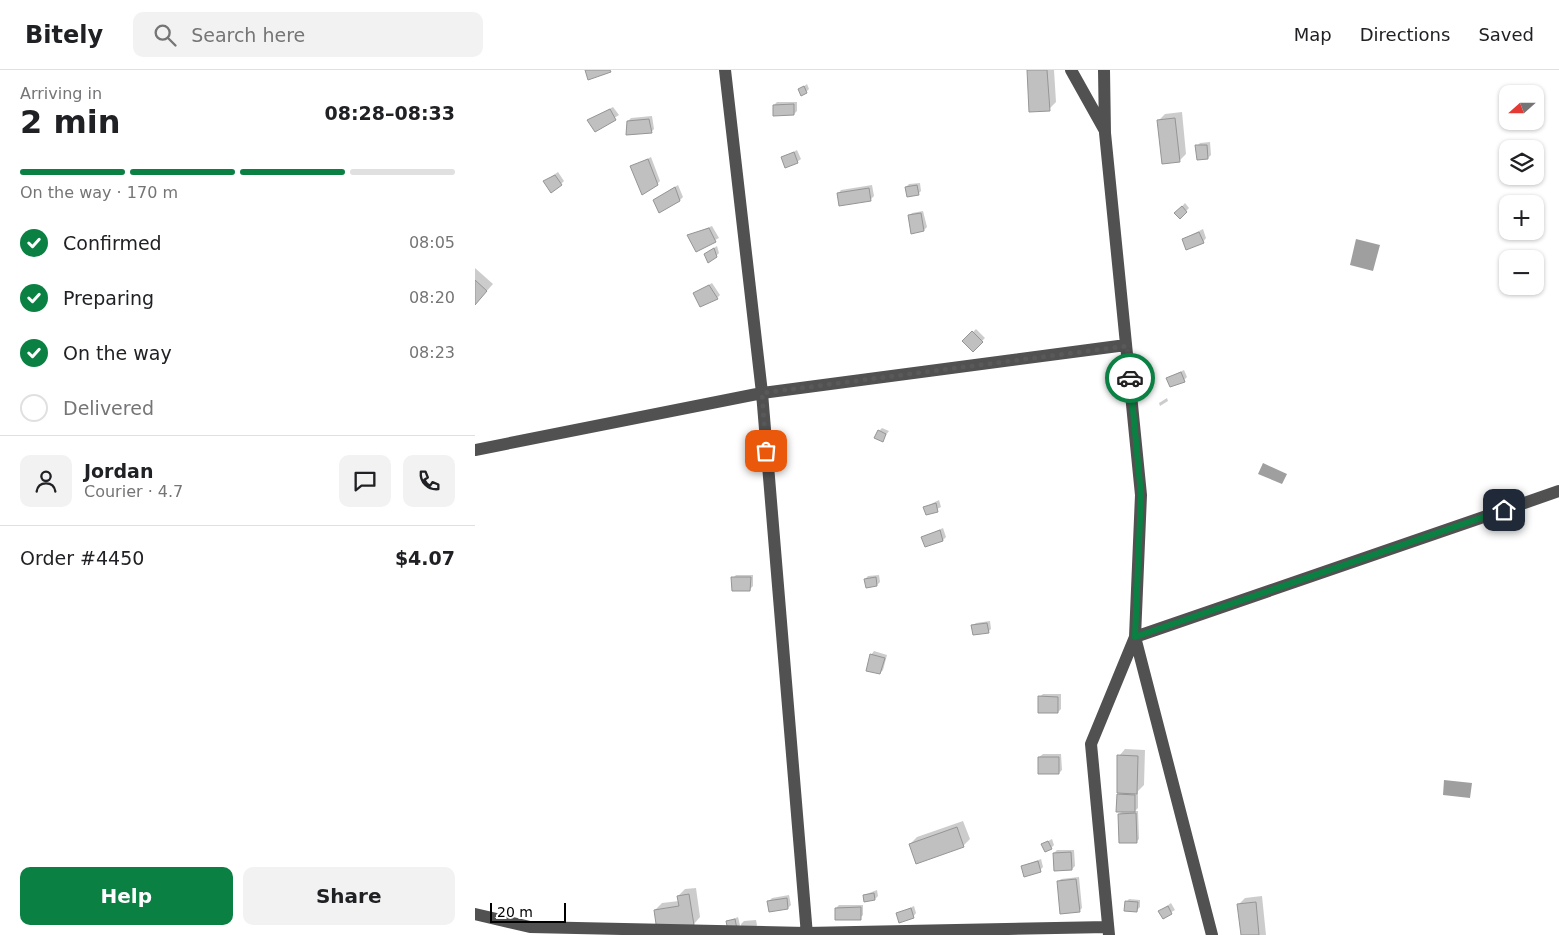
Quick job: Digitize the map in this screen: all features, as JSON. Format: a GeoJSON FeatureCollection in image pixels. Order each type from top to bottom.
{"type":"FeatureCollection","features":[{"type":"Feature","properties":{"kind":"street"},"geometry":{"type":"LineString","coordinates":[[725,70],[762,393],[807,934]]}},
{"type":"Feature","properties":{"kind":"street"},"geometry":{"type":"LineString","coordinates":[[1071,70],[1105,133]]}},
{"type":"Feature","properties":{"kind":"street"},"geometry":{"type":"LineString","coordinates":[[1104,70],[1105,133],[1141,495],[1135,637],[1212,935]]}},
{"type":"Feature","properties":{"kind":"street"},"geometry":{"type":"LineString","coordinates":[[475,450],[762,393],[1127,346]]}},
{"type":"Feature","properties":{"kind":"street"},"geometry":{"type":"LineString","coordinates":[[475,914],[530,931],[807,934],[1108,931],[1091,744],[1135,637],[1559,492]]}},
{"type":"Feature","properties":{"kind":"shaded area"},"geometry":{"type":"Polygon","coordinates":[[[1356,239],[1380,245],[1373,271],[1350,265],[1356,239]]]}},
{"type":"Feature","properties":{"kind":"shaded area"},"geometry":{"type":"Polygon","coordinates":[[[1263,463],[1287,474],[1282,484],[1258,474],[1263,463]]]}},
{"type":"Feature","properties":{"kind":"shaded area"},"geometry":{"type":"Polygon","coordinates":[[[1444,780],[1472,783],[1470,798],[1443,795],[1444,780]]]}},
{"type":"Feature","properties":{"kind":"building"},"geometry":{"type":"Polygon","coordinates":[[[585,70],[610,70],[611,72],[588,80],[585,70]]]}},
{"type":"Feature","properties":{"kind":"building"},"geometry":{"type":"Polygon","coordinates":[[[1027,70],[1047,70],[1050,111],[1029,112],[1027,70]]]}},
{"type":"Feature","properties":{"kind":"building"},"geometry":{"type":"Polygon","coordinates":[[[804,86],[807,93],[801,96],[798,89],[804,86]]]}},
{"type":"Feature","properties":{"kind":"building"},"geometry":{"type":"Polygon","coordinates":[[[794,104],[794,115],[773,116],[773,105],[794,104]]]}},
{"type":"Feature","properties":{"kind":"building"},"geometry":{"type":"Polygon","coordinates":[[[610,109],[616,120],[595,132],[587,120],[610,109]]]}},
{"type":"Feature","properties":{"kind":"building"},"geometry":{"type":"Polygon","coordinates":[[[1175,118],[1180,162],[1162,164],[1157,120],[1175,118]]]}},
{"type":"Feature","properties":{"kind":"building"},"geometry":{"type":"Polygon","coordinates":[[[649,119],[652,133],[626,135],[627,121],[649,119]]]}},
{"type":"Feature","properties":{"kind":"building"},"geometry":{"type":"Polygon","coordinates":[[[1195,145],[1207,145],[1208,159],[1197,160],[1195,145]]]}},
{"type":"Feature","properties":{"kind":"building"},"geometry":{"type":"Polygon","coordinates":[[[794,152],[798,163],[785,168],[781,157],[794,152]]]}},
{"type":"Feature","properties":{"kind":"building"},"geometry":{"type":"Polygon","coordinates":[[[648,159],[658,185],[642,195],[630,166],[648,159]]]}},
{"type":"Feature","properties":{"kind":"building"},"geometry":{"type":"Polygon","coordinates":[[[555,175],[562,185],[551,193],[543,181],[555,175]]]}},
{"type":"Feature","properties":{"kind":"building"},"geometry":{"type":"Polygon","coordinates":[[[917,185],[919,195],[907,197],[905,187],[917,185]]]}},
{"type":"Feature","properties":{"kind":"building"},"geometry":{"type":"Polygon","coordinates":[[[675,187],[680,201],[659,213],[653,200],[675,187]]]}},
{"type":"Feature","properties":{"kind":"building"},"geometry":{"type":"Polygon","coordinates":[[[869,188],[871,201],[839,206],[837,193],[869,188]]]}},
{"type":"Feature","properties":{"kind":"building"},"geometry":{"type":"Polygon","coordinates":[[[1182,206],[1187,212],[1180,219],[1174,213],[1182,206]]]}},
{"type":"Feature","properties":{"kind":"building"},"geometry":{"type":"Polygon","coordinates":[[[921,213],[924,231],[911,234],[908,215],[921,213]]]}},
{"type":"Feature","properties":{"kind":"building"},"geometry":{"type":"Polygon","coordinates":[[[709,228],[716,242],[696,252],[687,235],[709,228]]]}},
{"type":"Feature","properties":{"kind":"building"},"geometry":{"type":"Polygon","coordinates":[[[1199,232],[1204,243],[1186,250],[1182,239],[1199,232]]]}},
{"type":"Feature","properties":{"kind":"building"},"geometry":{"type":"Polygon","coordinates":[[[714,248],[717,257],[708,263],[704,254],[714,248]]]}},
{"type":"Feature","properties":{"kind":"building"},"geometry":{"type":"Polygon","coordinates":[[[475,280],[487,291],[475,305],[475,280]]]}},
{"type":"Feature","properties":{"kind":"building"},"geometry":{"type":"Polygon","coordinates":[[[709,285],[718,299],[700,307],[693,293],[709,285]]]}},
{"type":"Feature","properties":{"kind":"building"},"geometry":{"type":"Polygon","coordinates":[[[972,331],[983,342],[973,352],[962,341],[972,331]]]}},
{"type":"Feature","properties":{"kind":"building"},"geometry":{"type":"Polygon","coordinates":[[[1181,372],[1185,382],[1170,387],[1166,378],[1181,372]]]}},
{"type":"Feature","properties":{"kind":"building"},"geometry":{"type":"Polygon","coordinates":[[[878,430],[886,434],[883,442],[874,438],[878,430]]]}},
{"type":"Feature","properties":{"kind":"building"},"geometry":{"type":"Polygon","coordinates":[[[936,503],[938,512],[926,515],[923,507],[936,503]]]}},
{"type":"Feature","properties":{"kind":"building"},"geometry":{"type":"Polygon","coordinates":[[[940,530],[943,541],[925,547],[921,537],[940,530]]]}},
{"type":"Feature","properties":{"kind":"building"},"geometry":{"type":"Polygon","coordinates":[[[731,577],[751,577],[750,591],[732,591],[731,577]]]}},
{"type":"Feature","properties":{"kind":"building"},"geometry":{"type":"Polygon","coordinates":[[[876,577],[877,586],[866,588],[864,579],[876,577]]]}},
{"type":"Feature","properties":{"kind":"building"},"geometry":{"type":"Polygon","coordinates":[[[987,623],[989,633],[973,635],[971,625],[987,623]]]}},
{"type":"Feature","properties":{"kind":"building"},"geometry":{"type":"Polygon","coordinates":[[[870,654],[885,658],[880,674],[866,671],[870,654]]]}},
{"type":"Feature","properties":{"kind":"building"},"geometry":{"type":"Polygon","coordinates":[[[1038,696],[1058,697],[1058,713],[1038,713],[1038,696]]]}},
{"type":"Feature","properties":{"kind":"building"},"geometry":{"type":"Polygon","coordinates":[[[1117,755],[1138,756],[1137,794],[1117,793],[1117,755]]]}},
{"type":"Feature","properties":{"kind":"building"},"geometry":{"type":"Polygon","coordinates":[[[1038,757],[1059,757],[1059,774],[1038,774],[1038,757]]]}},
{"type":"Feature","properties":{"kind":"building"},"geometry":{"type":"Polygon","coordinates":[[[1117,794],[1135,795],[1135,812],[1116,812],[1117,794]]]}},
{"type":"Feature","properties":{"kind":"building"},"geometry":{"type":"Polygon","coordinates":[[[1136,813],[1137,843],[1119,843],[1118,814],[1136,813]]]}},
{"type":"Feature","properties":{"kind":"building"},"geometry":{"type":"Polygon","coordinates":[[[957,827],[964,847],[916,864],[909,844],[957,827]]]}},
{"type":"Feature","properties":{"kind":"building"},"geometry":{"type":"Polygon","coordinates":[[[1048,841],[1052,849],[1045,852],[1041,844],[1048,841]]]}},
{"type":"Feature","properties":{"kind":"building"},"geometry":{"type":"Polygon","coordinates":[[[1071,852],[1072,870],[1054,871],[1053,853],[1071,852]]]}},
{"type":"Feature","properties":{"kind":"building"},"geometry":{"type":"Polygon","coordinates":[[[1038,861],[1041,872],[1024,877],[1021,866],[1038,861]]]}},
{"type":"Feature","properties":{"kind":"building"},"geometry":{"type":"Polygon","coordinates":[[[1076,879],[1080,912],[1060,914],[1057,881],[1076,879]]]}},
{"type":"Feature","properties":{"kind":"building"},"geometry":{"type":"Polygon","coordinates":[[[874,893],[875,900],[864,902],[863,895],[874,893]]]}},
{"type":"Feature","properties":{"kind":"building"},"geometry":{"type":"Polygon","coordinates":[[[689,894],[694,925],[657,931],[654,910],[679,906],[677,896],[689,894]]]}},
{"type":"Feature","properties":{"kind":"building"},"geometry":{"type":"Polygon","coordinates":[[[787,898],[788,909],[769,912],[767,901],[787,898]]]}},
{"type":"Feature","properties":{"kind":"building"},"geometry":{"type":"Polygon","coordinates":[[[1125,901],[1138,902],[1137,912],[1124,911],[1125,901]]]}},
{"type":"Feature","properties":{"kind":"building"},"geometry":{"type":"Polygon","coordinates":[[[1256,902],[1259,935],[1241,935],[1237,904],[1256,902]]]}},
{"type":"Feature","properties":{"kind":"building"},"geometry":{"type":"Polygon","coordinates":[[[1168,906],[1172,914],[1163,919],[1158,911],[1168,906]]]}},
{"type":"Feature","properties":{"kind":"building"},"geometry":{"type":"Polygon","coordinates":[[[861,907],[861,920],[835,920],[835,908],[861,907]]]}},
{"type":"Feature","properties":{"kind":"building"},"geometry":{"type":"Polygon","coordinates":[[[911,908],[914,918],[899,923],[896,913],[911,908]]]}},
{"type":"Feature","properties":{"kind":"building"},"geometry":{"type":"Polygon","coordinates":[[[735,919],[737,929],[728,931],[726,921],[735,919]]]}},
{"type":"Feature","properties":{"kind":"way so far"},"geometry":{"type":"LineString","coordinates":[[766,451],[762,393],[1127,346],[1130,378]]}},
{"type":"Feature","properties":{"kind":"route"},"geometry":{"type":"LineString","coordinates":[[1130,378],[1141,495],[1135,637],[1504,510]]}}]}
